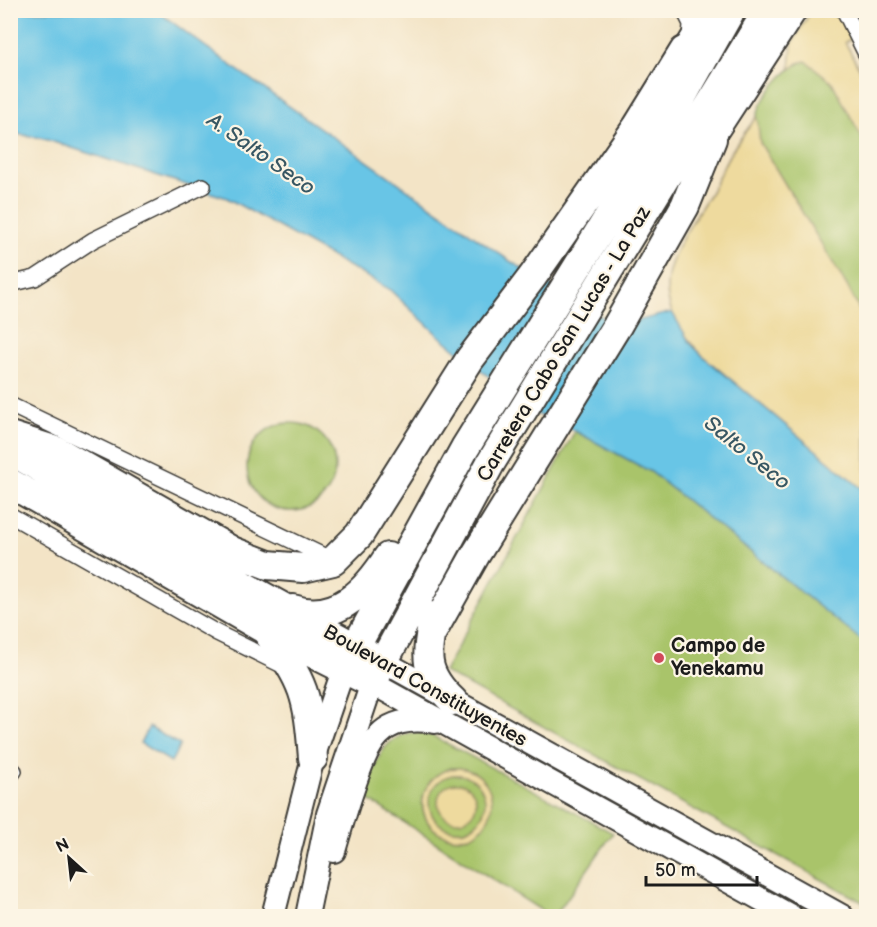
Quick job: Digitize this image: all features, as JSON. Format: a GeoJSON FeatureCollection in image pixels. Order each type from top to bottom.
{"type":"FeatureCollection","features":[{"type":"Feature","properties":{"kind":"highway","name":"Carretera Cabo San Lucas - La Paz"},"geometry":{"type":"LineString","coordinates":[[349,658],[465,448],[670,118],[731,10]]}},
{"type":"Feature","properties":{"kind":"highway","name":"Carretera Cabo San Lucas - La Paz"},"geometry":{"type":"LineString","coordinates":[[378,673],[490,464],[768,10]]}},
{"type":"Feature","properties":{"kind":"highway"},"geometry":{"type":"LineString","coordinates":[[670,118],[687,47]]}},
{"type":"Feature","properties":{"kind":"highway"},"geometry":{"type":"LineString","coordinates":[[10,436],[57,451],[232,551],[268,565],[303,568],[333,561],[360,535],[480,344],[532,276],[630,136],[687,47]]}},
{"type":"Feature","properties":{"kind":"highway"},"geometry":{"type":"LineString","coordinates":[[647,208],[712,139]]}},
{"type":"Feature","properties":{"kind":"highway"},"geometry":{"type":"LineString","coordinates":[[430,636],[476,554],[623,316],[685,206],[712,139]]}},
{"type":"Feature","properties":{"kind":"highway","name":"Boulevard Constituyentes"},"geometry":{"type":"LineString","coordinates":[[10,450],[177,549],[281,605],[349,658]]}},
{"type":"Feature","properties":{"kind":"highway"},"geometry":{"type":"LineString","coordinates":[[281,605],[305,613],[320,614],[344,605],[356,596],[373,578],[408,526],[450,474]]}},
{"type":"Feature","properties":{"kind":"highway","name":"Boulevard Constituyentes"},"geometry":{"type":"LineString","coordinates":[[10,483],[266,630],[349,658],[378,673]]}},
{"type":"Feature","properties":{"kind":"highway"},"geometry":{"type":"LineString","coordinates":[[447,712],[429,669],[428,652],[449,549],[468,502]]}},
{"type":"Feature","properties":{"kind":"highway"},"geometry":{"type":"LineString","coordinates":[[266,630],[306,693],[313,758]]}},
{"type":"Feature","properties":{"kind":"main road"},"geometry":{"type":"LineString","coordinates":[[687,47],[709,10]]}},
{"type":"Feature","properties":{"kind":"main road"},"geometry":{"type":"LineString","coordinates":[[712,139],[796,10]]}},
{"type":"Feature","properties":{"kind":"main road"},"geometry":{"type":"LineString","coordinates":[[273,916],[313,758],[349,658]]}},
{"type":"Feature","properties":{"kind":"main road"},"geometry":{"type":"LineString","coordinates":[[307,916],[328,814],[347,750],[378,673]]}},
{"type":"Feature","properties":{"kind":"main road","name":"Boulevard Constituyentes"},"geometry":{"type":"LineString","coordinates":[[378,673],[791,916]]}},
{"type":"Feature","properties":{"kind":"main road"},"geometry":{"type":"LineString","coordinates":[[318,916],[342,824],[369,745],[386,730],[402,722],[447,712]]}},
{"type":"Feature","properties":{"kind":"main road","name":"Boulevard Constituyentes"},"geometry":{"type":"LineString","coordinates":[[447,712],[842,916]]}},
{"type":"Feature","properties":{"kind":"street"},"geometry":{"type":"LineString","coordinates":[[684,10],[691,24],[687,47]]}},
{"type":"Feature","properties":{"kind":"street"},"geometry":{"type":"LineString","coordinates":[[844,10],[867,54]]}},
{"type":"Feature","properties":{"kind":"street"},"geometry":{"type":"LineString","coordinates":[[10,284],[35,278],[87,243],[203,186]]}},
{"type":"Feature","properties":{"kind":"street"},"geometry":{"type":"LineString","coordinates":[[10,405],[333,561]]}},
{"type":"Feature","properties":{"kind":"street"},"geometry":{"type":"LineString","coordinates":[[10,515],[217,633],[294,671]]}},
{"type":"Feature","properties":{"kind":"green space"},"geometry":{"type":"Polygon","coordinates":[[[806,61],[832,82],[866,145],[866,323],[847,286],[760,143],[758,136],[757,115],[764,99],[791,68],[806,61]]]}},
{"type":"Feature","properties":{"kind":"green space"},"geometry":{"type":"Polygon","coordinates":[[[291,423],[308,427],[322,436],[331,450],[335,467],[331,484],[322,498],[308,507],[291,511],[274,507],[260,498],[251,484],[247,467],[251,450],[260,436],[274,427],[291,423]]]}},
{"type":"Feature","properties":{"kind":"green space","name":"Campo de Yenekamu"},"geometry":{"type":"Polygon","coordinates":[[[575,431],[651,472],[866,644],[866,904],[444,672],[575,431]]]}},
{"type":"Feature","properties":{"kind":"green space"},"geometry":{"type":"Polygon","coordinates":[[[419,732],[433,736],[613,833],[555,916],[550,916],[363,796],[381,753],[396,738],[419,732]],[[451,768],[443,771],[426,788],[422,802],[426,819],[432,827],[444,835],[464,837],[477,831],[486,821],[491,807],[490,793],[483,780],[470,771],[451,768]]]}},
{"type":"Feature","properties":{"kind":"green space"},"geometry":{"type":"Polygon","coordinates":[[[452,775],[465,776],[474,780],[481,787],[485,796],[486,805],[483,815],[465,830],[451,830],[441,825],[434,818],[430,808],[429,798],[433,789],[440,780],[452,775]]]}},
{"type":"Feature","properties":{"kind":"sand"},"geometry":{"type":"Polygon","coordinates":[[[811,11],[866,11],[866,31],[845,42],[866,81],[866,145],[832,82],[806,61],[798,63],[790,70],[792,43],[811,11]]]}},
{"type":"Feature","properties":{"kind":"sand"},"geometry":{"type":"Polygon","coordinates":[[[757,116],[760,143],[847,286],[866,323],[866,492],[705,358],[685,335],[673,315],[668,295],[668,276],[673,258],[730,154],[757,116]]]}},
{"type":"Feature","properties":{"kind":"sand"},"geometry":{"type":"Polygon","coordinates":[[[460,768],[476,774],[486,783],[491,795],[491,808],[487,820],[479,830],[467,836],[452,837],[438,832],[429,823],[424,812],[423,800],[426,788],[434,778],[445,771],[460,768]],[[452,775],[440,780],[433,788],[429,798],[434,818],[451,830],[465,830],[475,824],[482,816],[485,806],[481,787],[474,780],[452,775]]]}},
{"type":"Feature","properties":{"kind":"sand"},"geometry":{"type":"Polygon","coordinates":[[[457,783],[471,788],[476,802],[471,816],[457,821],[443,816],[438,802],[443,788],[457,783]]]}},
{"type":"Feature","properties":{"kind":"water"},"geometry":{"type":"Polygon","coordinates":[[[10,11],[157,11],[510,261],[617,326],[672,312],[690,343],[705,358],[866,492],[866,644],[651,472],[575,431],[532,412],[437,334],[389,289],[227,198],[41,138],[11,133],[10,11]]]}},
{"type":"Feature","properties":{"kind":"water"},"geometry":{"type":"Polygon","coordinates":[[[149,727],[180,745],[171,762],[140,743],[149,727]]]}},
{"type":"Feature","properties":{"kind":"place","name":"Campo de Yenekamu"},"geometry":{"type":"Point","coordinates":[659,658]}},
{"type":"Feature","properties":{"kind":"water label","name":"A. Salto Seco"},"geometry":{"type":"Point","coordinates":[261,154]}},
{"type":"Feature","properties":{"kind":"water label","name":"Salto Seco"},"geometry":{"type":"Point","coordinates":[747,453]}}]}
